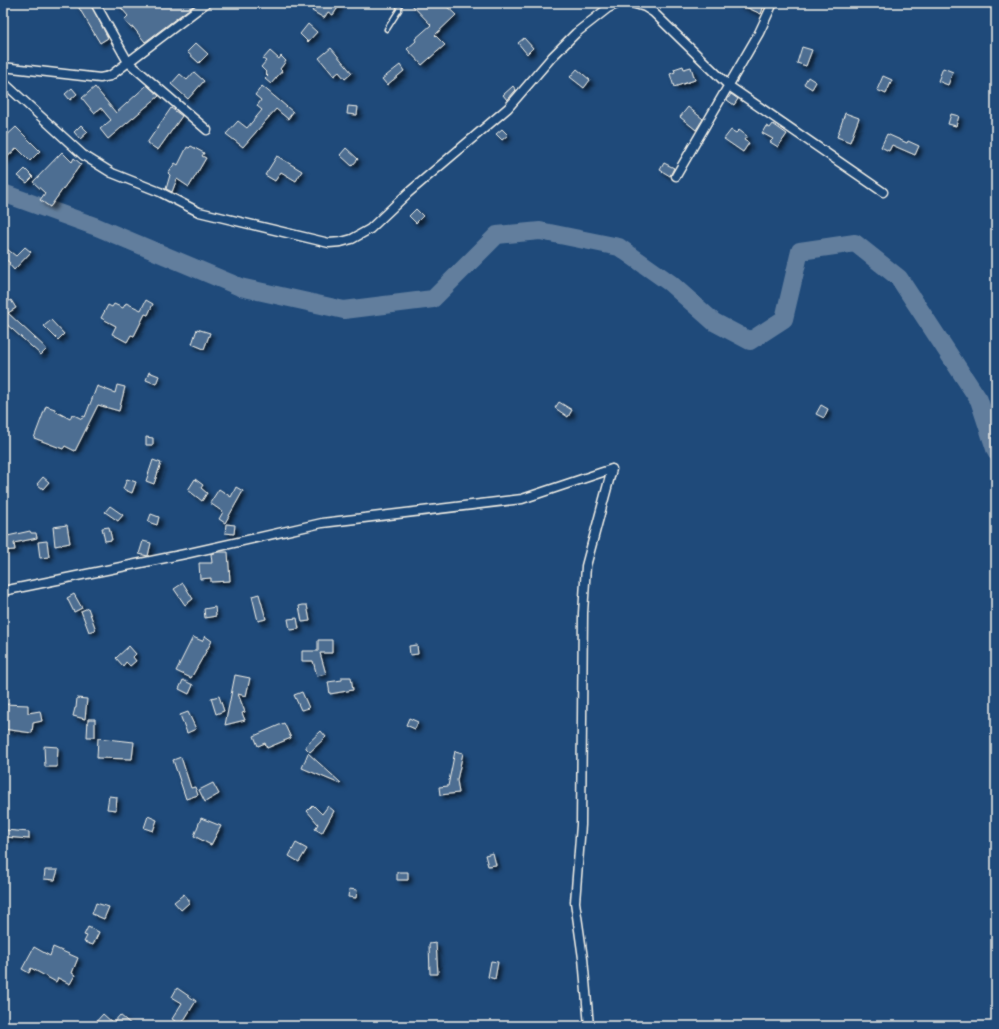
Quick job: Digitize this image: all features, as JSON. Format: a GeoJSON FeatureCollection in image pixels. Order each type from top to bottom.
{"type":"FeatureCollection","features":[{"type":"Feature","properties":{"kind":"street"},"geometry":{"type":"LineString","coordinates":[[95,3],[128,62],[207,130]]}},
{"type":"Feature","properties":{"kind":"street"},"geometry":{"type":"LineString","coordinates":[[3,67],[100,78],[110,76],[206,3]]}},
{"type":"Feature","properties":{"kind":"street"},"geometry":{"type":"LineString","coordinates":[[3,82],[83,156],[112,173],[160,192],[199,212],[329,243],[341,242],[352,239],[370,229],[408,193],[508,108],[552,57],[576,33],[608,8],[619,3]]}},
{"type":"Feature","properties":{"kind":"street"},"geometry":{"type":"LineString","coordinates":[[632,3],[645,7],[652,12],[729,86],[883,192]]}},
{"type":"Feature","properties":{"kind":"street"},"geometry":{"type":"LineString","coordinates":[[676,176],[759,33],[773,3]]}},
{"type":"Feature","properties":{"kind":"street"},"geometry":{"type":"LineString","coordinates":[[3,591],[185,554],[322,523],[522,499],[612,469],[586,566],[583,613],[581,825],[575,902],[583,958],[588,1026]]}},
{"type":"Feature","properties":{"kind":"lane"},"geometry":{"type":"LineString","coordinates":[[387,29],[399,10],[400,3]]}},
{"type":"Feature","properties":{"kind":"building"},"geometry":{"type":"Polygon","coordinates":[[[76,3],[90,3],[108,38],[100,43],[76,3]]]}},
{"type":"Feature","properties":{"kind":"building"},"geometry":{"type":"Polygon","coordinates":[[[117,3],[197,3],[145,42],[133,27],[131,28],[124,20],[128,16],[117,3]]]}},
{"type":"Feature","properties":{"kind":"building"},"geometry":{"type":"Polygon","coordinates":[[[316,3],[341,3],[333,15],[328,12],[324,18],[312,11],[316,3]]]}},
{"type":"Feature","properties":{"kind":"building"},"geometry":{"type":"Polygon","coordinates":[[[410,3],[443,3],[456,15],[435,35],[445,45],[422,65],[407,49],[416,41],[415,39],[431,25],[410,3]]]}},
{"type":"Feature","properties":{"kind":"building"},"geometry":{"type":"Polygon","coordinates":[[[737,3],[760,3],[764,5],[761,14],[737,3]]]}},
{"type":"Feature","properties":{"kind":"building"},"geometry":{"type":"Polygon","coordinates":[[[308,24],[317,32],[308,42],[300,34],[308,24]]]}},
{"type":"Feature","properties":{"kind":"building"},"geometry":{"type":"Polygon","coordinates":[[[524,38],[533,48],[527,54],[518,43],[524,38]]]}},
{"type":"Feature","properties":{"kind":"building"},"geometry":{"type":"Polygon","coordinates":[[[196,43],[208,54],[199,63],[187,52],[196,43]]]}},
{"type":"Feature","properties":{"kind":"building"},"geometry":{"type":"Polygon","coordinates":[[[802,47],[812,50],[806,66],[797,63],[802,47]]]}},
{"type":"Feature","properties":{"kind":"building"},"geometry":{"type":"Polygon","coordinates":[[[331,48],[352,73],[345,79],[339,72],[334,76],[319,58],[331,48]]]}},
{"type":"Feature","properties":{"kind":"building"},"geometry":{"type":"Polygon","coordinates":[[[270,51],[279,59],[281,56],[286,61],[280,69],[282,71],[271,84],[265,79],[268,76],[266,74],[267,73],[261,67],[266,61],[263,59],[270,51]]]}},
{"type":"Feature","properties":{"kind":"building"},"geometry":{"type":"Polygon","coordinates":[[[400,65],[404,71],[387,85],[382,79],[400,65]]]}},
{"type":"Feature","properties":{"kind":"building"},"geometry":{"type":"Polygon","coordinates":[[[683,66],[684,69],[691,67],[695,80],[674,87],[670,74],[675,72],[674,69],[683,66]]]}},
{"type":"Feature","properties":{"kind":"building"},"geometry":{"type":"Polygon","coordinates":[[[943,68],[953,72],[948,85],[938,81],[943,68]]]}},
{"type":"Feature","properties":{"kind":"building"},"geometry":{"type":"Polygon","coordinates":[[[577,69],[590,80],[584,88],[570,77],[577,69]]]}},
{"type":"Feature","properties":{"kind":"building"},"geometry":{"type":"Polygon","coordinates":[[[194,72],[204,81],[188,99],[171,84],[180,74],[187,80],[194,72]]]}},
{"type":"Feature","properties":{"kind":"building"},"geometry":{"type":"Polygon","coordinates":[[[883,76],[892,80],[886,94],[877,90],[883,76]]]}},
{"type":"Feature","properties":{"kind":"building"},"geometry":{"type":"Polygon","coordinates":[[[808,77],[816,82],[812,89],[804,84],[808,77]]]}},
{"type":"Feature","properties":{"kind":"building"},"geometry":{"type":"Polygon","coordinates":[[[147,85],[159,96],[108,139],[100,129],[111,120],[101,108],[94,113],[82,98],[95,87],[116,113],[147,85]]]}},
{"type":"Feature","properties":{"kind":"building"},"geometry":{"type":"Polygon","coordinates":[[[262,86],[293,112],[288,119],[276,109],[243,147],[226,134],[238,121],[247,128],[262,110],[257,106],[261,100],[255,95],[262,86]]]}},
{"type":"Feature","properties":{"kind":"building"},"geometry":{"type":"Polygon","coordinates":[[[513,86],[516,90],[507,100],[503,95],[513,86]]]}},
{"type":"Feature","properties":{"kind":"building"},"geometry":{"type":"Polygon","coordinates":[[[72,88],[77,94],[70,100],[65,94],[72,88]]]}},
{"type":"Feature","properties":{"kind":"building"},"geometry":{"type":"Polygon","coordinates":[[[731,94],[738,99],[734,105],[727,100],[731,94]]]}},
{"type":"Feature","properties":{"kind":"building"},"geometry":{"type":"Polygon","coordinates":[[[348,106],[358,107],[357,115],[347,114],[348,106]]]}},
{"type":"Feature","properties":{"kind":"building"},"geometry":{"type":"Polygon","coordinates":[[[688,107],[703,119],[696,130],[680,117],[688,107]]]}},
{"type":"Feature","properties":{"kind":"building"},"geometry":{"type":"Polygon","coordinates":[[[171,108],[182,116],[158,150],[147,143],[171,108]]]}},
{"type":"Feature","properties":{"kind":"building"},"geometry":{"type":"Polygon","coordinates":[[[845,113],[859,118],[850,142],[837,137],[845,113]]]}},
{"type":"Feature","properties":{"kind":"building"},"geometry":{"type":"Polygon","coordinates":[[[951,114],[959,116],[956,126],[948,124],[951,114]]]}},
{"type":"Feature","properties":{"kind":"building"},"geometry":{"type":"Polygon","coordinates":[[[773,124],[787,134],[778,147],[770,142],[773,139],[762,133],[766,126],[770,128],[773,124]]]}},
{"type":"Feature","properties":{"kind":"building"},"geometry":{"type":"Polygon","coordinates":[[[81,125],[88,132],[80,139],[74,132],[81,125]]]}},
{"type":"Feature","properties":{"kind":"building"},"geometry":{"type":"Polygon","coordinates":[[[16,127],[40,151],[30,161],[17,148],[3,161],[3,139],[16,127]]]}},
{"type":"Feature","properties":{"kind":"building"},"geometry":{"type":"Polygon","coordinates":[[[502,129],[508,135],[502,140],[496,134],[502,129]]]}},
{"type":"Feature","properties":{"kind":"building"},"geometry":{"type":"Polygon","coordinates":[[[731,130],[736,133],[739,130],[747,136],[744,140],[749,143],[743,152],[724,139],[731,130]]]}},
{"type":"Feature","properties":{"kind":"building"},"geometry":{"type":"Polygon","coordinates":[[[887,134],[907,143],[908,141],[919,146],[915,155],[892,145],[889,151],[881,147],[887,134]]]}},
{"type":"Feature","properties":{"kind":"building"},"geometry":{"type":"Polygon","coordinates":[[[191,146],[204,153],[202,156],[206,158],[189,187],[177,179],[172,192],[166,189],[170,175],[168,173],[175,163],[178,165],[187,147],[189,148],[191,146]]]}},
{"type":"Feature","properties":{"kind":"building"},"geometry":{"type":"Polygon","coordinates":[[[346,148],[358,159],[352,166],[340,155],[346,148]]]}},
{"type":"Feature","properties":{"kind":"building"},"geometry":{"type":"Polygon","coordinates":[[[62,152],[72,162],[74,158],[81,164],[50,207],[40,200],[45,193],[33,182],[62,152]]]}},
{"type":"Feature","properties":{"kind":"building"},"geometry":{"type":"Polygon","coordinates":[[[277,156],[302,171],[296,181],[281,172],[275,181],[265,175],[277,156]]]}},
{"type":"Feature","properties":{"kind":"building"},"geometry":{"type":"Polygon","coordinates":[[[664,163],[674,168],[670,176],[660,170],[664,163]]]}},
{"type":"Feature","properties":{"kind":"building"},"geometry":{"type":"Polygon","coordinates":[[[25,169],[33,177],[27,183],[18,176],[25,169]]]}},
{"type":"Feature","properties":{"kind":"building"},"geometry":{"type":"Polygon","coordinates":[[[416,209],[423,216],[416,223],[409,216],[416,209]]]}},
{"type":"Feature","properties":{"kind":"building"},"geometry":{"type":"Polygon","coordinates":[[[3,246],[16,256],[25,247],[31,252],[14,270],[9,264],[10,263],[3,257],[3,246]]]}},
{"type":"Feature","properties":{"kind":"building"},"geometry":{"type":"Polygon","coordinates":[[[3,296],[9,301],[11,300],[16,308],[8,313],[47,349],[41,355],[3,321],[3,296]]]}},
{"type":"Feature","properties":{"kind":"building"},"geometry":{"type":"Polygon","coordinates":[[[146,300],[153,304],[148,315],[145,314],[134,336],[131,335],[127,342],[112,334],[116,326],[101,318],[108,305],[112,307],[114,304],[123,308],[126,303],[141,310],[146,300]]]}},
{"type":"Feature","properties":{"kind":"building"},"geometry":{"type":"Polygon","coordinates":[[[51,320],[64,334],[58,340],[44,326],[51,320]]]}},
{"type":"Feature","properties":{"kind":"building"},"geometry":{"type":"Polygon","coordinates":[[[197,329],[210,333],[204,349],[192,344],[197,329]]]}},
{"type":"Feature","properties":{"kind":"building"},"geometry":{"type":"Polygon","coordinates":[[[149,372],[159,376],[156,384],[146,380],[149,372]]]}},
{"type":"Feature","properties":{"kind":"building"},"geometry":{"type":"Polygon","coordinates":[[[117,385],[125,387],[119,411],[98,405],[75,451],[65,446],[63,449],[34,438],[46,406],[55,409],[55,411],[70,419],[72,414],[82,419],[83,416],[85,417],[97,386],[115,393],[117,385]]]}},
{"type":"Feature","properties":{"kind":"building"},"geometry":{"type":"Polygon","coordinates":[[[559,402],[572,410],[568,417],[555,408],[559,402]]]}},
{"type":"Feature","properties":{"kind":"building"},"geometry":{"type":"Polygon","coordinates":[[[821,405],[828,409],[824,418],[816,414],[821,405]]]}},
{"type":"Feature","properties":{"kind":"building"},"geometry":{"type":"Polygon","coordinates":[[[146,437],[153,438],[153,445],[146,445],[146,437]]]}},
{"type":"Feature","properties":{"kind":"building"},"geometry":{"type":"Polygon","coordinates":[[[153,460],[161,463],[154,484],[146,481],[153,460]]]}},
{"type":"Feature","properties":{"kind":"building"},"geometry":{"type":"Polygon","coordinates":[[[43,477],[49,482],[43,489],[37,484],[43,477]]]}},
{"type":"Feature","properties":{"kind":"building"},"geometry":{"type":"Polygon","coordinates":[[[127,479],[136,482],[132,493],[123,489],[127,479]]]}},
{"type":"Feature","properties":{"kind":"building"},"geometry":{"type":"Polygon","coordinates":[[[195,479],[203,485],[201,488],[207,493],[202,501],[188,490],[195,479]]]}},
{"type":"Feature","properties":{"kind":"building"},"geometry":{"type":"Polygon","coordinates":[[[236,487],[243,491],[225,523],[219,519],[223,512],[210,503],[219,489],[231,497],[236,487]]]}},
{"type":"Feature","properties":{"kind":"building"},"geometry":{"type":"Polygon","coordinates":[[[110,506],[123,515],[118,521],[105,512],[110,506]]]}},
{"type":"Feature","properties":{"kind":"building"},"geometry":{"type":"Polygon","coordinates":[[[151,514],[159,517],[157,525],[148,522],[151,514]]]}},
{"type":"Feature","properties":{"kind":"building"},"geometry":{"type":"Polygon","coordinates":[[[226,524],[235,525],[234,534],[225,533],[226,524]]]}},
{"type":"Feature","properties":{"kind":"building"},"geometry":{"type":"Polygon","coordinates":[[[67,525],[70,543],[55,546],[53,527],[67,525]]]}},
{"type":"Feature","properties":{"kind":"building"},"geometry":{"type":"Polygon","coordinates":[[[109,527],[112,540],[105,541],[102,528],[109,527]]]}},
{"type":"Feature","properties":{"kind":"building"},"geometry":{"type":"Polygon","coordinates":[[[30,531],[31,533],[36,533],[37,538],[14,543],[15,550],[3,551],[3,537],[30,531]]]}},
{"type":"Feature","properties":{"kind":"building"},"geometry":{"type":"Polygon","coordinates":[[[47,541],[49,557],[40,558],[38,542],[47,541]]]}},
{"type":"Feature","properties":{"kind":"building"},"geometry":{"type":"Polygon","coordinates":[[[143,541],[151,543],[148,556],[139,554],[143,541]]]}},
{"type":"Feature","properties":{"kind":"building"},"geometry":{"type":"Polygon","coordinates":[[[228,552],[230,581],[211,582],[211,578],[200,579],[199,563],[212,563],[211,554],[228,552]]]}},
{"type":"Feature","properties":{"kind":"building"},"geometry":{"type":"Polygon","coordinates":[[[183,583],[193,599],[185,605],[174,589],[183,583]]]}},
{"type":"Feature","properties":{"kind":"building"},"geometry":{"type":"Polygon","coordinates":[[[74,594],[82,608],[74,612],[67,598],[74,594]]]}},
{"type":"Feature","properties":{"kind":"building"},"geometry":{"type":"Polygon","coordinates":[[[259,594],[266,619],[258,621],[252,596],[259,594]]]}},
{"type":"Feature","properties":{"kind":"building"},"geometry":{"type":"Polygon","coordinates":[[[307,605],[310,621],[302,622],[299,606],[307,605]]]}},
{"type":"Feature","properties":{"kind":"building"},"geometry":{"type":"Polygon","coordinates":[[[215,607],[216,616],[205,618],[204,609],[215,607]]]}},
{"type":"Feature","properties":{"kind":"building"},"geometry":{"type":"Polygon","coordinates":[[[88,608],[96,630],[89,632],[81,611],[88,608]]]}},
{"type":"Feature","properties":{"kind":"building"},"geometry":{"type":"Polygon","coordinates":[[[297,618],[299,629],[290,630],[288,619],[297,618]]]}},
{"type":"Feature","properties":{"kind":"building"},"geometry":{"type":"Polygon","coordinates":[[[205,636],[212,641],[191,678],[176,671],[193,637],[202,641],[205,636]]]}},
{"type":"Feature","properties":{"kind":"building"},"geometry":{"type":"Polygon","coordinates":[[[318,640],[332,640],[332,653],[320,653],[326,674],[317,676],[313,661],[302,661],[302,651],[318,651],[318,640]]]}},
{"type":"Feature","properties":{"kind":"building"},"geometry":{"type":"Polygon","coordinates":[[[417,645],[418,654],[410,655],[409,646],[417,645]]]}},
{"type":"Feature","properties":{"kind":"building"},"geometry":{"type":"Polygon","coordinates":[[[129,646],[136,654],[133,657],[136,661],[130,666],[126,662],[123,666],[116,658],[129,646]]]}},
{"type":"Feature","properties":{"kind":"building"},"geometry":{"type":"Polygon","coordinates":[[[235,675],[250,678],[246,696],[238,694],[245,712],[242,713],[245,720],[225,725],[235,675]]]}},
{"type":"Feature","properties":{"kind":"building"},"geometry":{"type":"Polygon","coordinates":[[[342,677],[351,677],[353,690],[330,694],[328,682],[342,680],[342,677]]]}},
{"type":"Feature","properties":{"kind":"building"},"geometry":{"type":"Polygon","coordinates":[[[183,680],[193,685],[189,694],[179,689],[183,680]]]}},
{"type":"Feature","properties":{"kind":"building"},"geometry":{"type":"Polygon","coordinates":[[[302,692],[309,708],[301,710],[294,695],[302,692]]]}},
{"type":"Feature","properties":{"kind":"building"},"geometry":{"type":"Polygon","coordinates":[[[219,696],[224,711],[216,714],[211,698],[219,696]]]}},
{"type":"Feature","properties":{"kind":"building"},"geometry":{"type":"Polygon","coordinates":[[[77,698],[87,699],[85,719],[73,716],[77,698]]]}},
{"type":"Feature","properties":{"kind":"building"},"geometry":{"type":"Polygon","coordinates":[[[3,704],[28,705],[28,713],[40,711],[42,721],[33,723],[32,733],[3,729],[3,704]]]}},
{"type":"Feature","properties":{"kind":"building"},"geometry":{"type":"Polygon","coordinates":[[[188,712],[196,729],[187,733],[180,715],[188,712]]]}},
{"type":"Feature","properties":{"kind":"building"},"geometry":{"type":"Polygon","coordinates":[[[409,718],[418,722],[415,729],[406,725],[409,718]]]}},
{"type":"Feature","properties":{"kind":"building"},"geometry":{"type":"Polygon","coordinates":[[[88,719],[95,719],[95,737],[87,737],[88,719]]]}},
{"type":"Feature","properties":{"kind":"building"},"geometry":{"type":"Polygon","coordinates":[[[284,723],[291,738],[267,748],[265,743],[258,746],[254,736],[284,723]]]}},
{"type":"Feature","properties":{"kind":"building"},"geometry":{"type":"Polygon","coordinates":[[[321,731],[326,737],[310,752],[306,748],[306,745],[321,731]]]}},
{"type":"Feature","properties":{"kind":"building"},"geometry":{"type":"Polygon","coordinates":[[[98,738],[134,742],[132,759],[97,758],[98,738]]]}},
{"type":"Feature","properties":{"kind":"building"},"geometry":{"type":"Polygon","coordinates":[[[44,746],[58,747],[57,767],[45,767],[44,746]]]}},
{"type":"Feature","properties":{"kind":"building"},"geometry":{"type":"Polygon","coordinates":[[[455,751],[463,753],[457,780],[459,793],[440,795],[439,787],[448,786],[455,751]]]}},
{"type":"Feature","properties":{"kind":"building"},"geometry":{"type":"Polygon","coordinates":[[[308,753],[341,783],[340,784],[302,768],[308,753]]]}},
{"type":"Feature","properties":{"kind":"building"},"geometry":{"type":"Polygon","coordinates":[[[181,757],[191,788],[195,787],[198,795],[186,799],[173,760],[181,757]]]}},
{"type":"Feature","properties":{"kind":"building"},"geometry":{"type":"Polygon","coordinates":[[[213,783],[219,794],[205,802],[199,790],[213,783]]]}},
{"type":"Feature","properties":{"kind":"building"},"geometry":{"type":"Polygon","coordinates":[[[109,796],[117,797],[116,810],[107,809],[109,796]]]}},
{"type":"Feature","properties":{"kind":"building"},"geometry":{"type":"Polygon","coordinates":[[[313,805],[322,814],[328,806],[334,811],[322,833],[315,829],[318,824],[307,811],[313,805]]]}},
{"type":"Feature","properties":{"kind":"building"},"geometry":{"type":"Polygon","coordinates":[[[148,816],[157,820],[153,831],[144,828],[148,816]]]}},
{"type":"Feature","properties":{"kind":"building"},"geometry":{"type":"Polygon","coordinates":[[[201,818],[221,826],[211,845],[194,836],[201,818]]]}},
{"type":"Feature","properties":{"kind":"building"},"geometry":{"type":"Polygon","coordinates":[[[5,830],[29,832],[29,839],[5,837],[5,830]]]}},
{"type":"Feature","properties":{"kind":"building"},"geometry":{"type":"Polygon","coordinates":[[[296,843],[307,849],[299,862],[289,856],[296,843]]]}},
{"type":"Feature","properties":{"kind":"building"},"geometry":{"type":"Polygon","coordinates":[[[493,853],[496,865],[488,866],[485,855],[493,853]]]}},
{"type":"Feature","properties":{"kind":"building"},"geometry":{"type":"Polygon","coordinates":[[[45,870],[58,870],[55,880],[44,879],[45,870]]]}},
{"type":"Feature","properties":{"kind":"building"},"geometry":{"type":"Polygon","coordinates":[[[397,872],[408,872],[408,880],[397,880],[397,872]]]}},
{"type":"Feature","properties":{"kind":"building"},"geometry":{"type":"Polygon","coordinates":[[[349,889],[357,890],[356,898],[348,897],[349,889]]]}},
{"type":"Feature","properties":{"kind":"building"},"geometry":{"type":"Polygon","coordinates":[[[184,894],[189,900],[189,903],[181,910],[174,902],[184,894]]]}},
{"type":"Feature","properties":{"kind":"building"},"geometry":{"type":"Polygon","coordinates":[[[96,903],[109,907],[104,919],[92,914],[96,903]]]}},
{"type":"Feature","properties":{"kind":"building"},"geometry":{"type":"Polygon","coordinates":[[[88,927],[99,932],[93,945],[84,942],[87,936],[84,935],[88,927]]]}},
{"type":"Feature","properties":{"kind":"building"},"geometry":{"type":"Polygon","coordinates":[[[436,943],[438,974],[430,974],[429,944],[436,943]]]}},
{"type":"Feature","properties":{"kind":"building"},"geometry":{"type":"Polygon","coordinates":[[[34,947],[50,956],[53,947],[78,958],[72,973],[75,975],[70,984],[58,978],[56,982],[31,968],[29,973],[22,969],[34,947]]]}},
{"type":"Feature","properties":{"kind":"building"},"geometry":{"type":"Polygon","coordinates":[[[491,961],[498,962],[495,979],[488,977],[491,961]]]}},
{"type":"Feature","properties":{"kind":"building"},"geometry":{"type":"Polygon","coordinates":[[[177,988],[196,1001],[181,1025],[172,1019],[182,1003],[172,997],[177,988]]]}},
{"type":"Feature","properties":{"kind":"building"},"geometry":{"type":"Polygon","coordinates":[[[103,1014],[113,1023],[120,1015],[133,1026],[92,1026],[103,1014]]]}},
{"type":"Feature","properties":{"kind":"waterway"},"geometry":{"type":"LineString","coordinates":[[3,193],[97,227],[240,287],[344,310],[433,299],[497,235],[540,231],[619,247],[670,283],[714,322],[750,341],[784,319],[800,251],[855,243],[899,278],[979,400],[996,452]]}}]}
